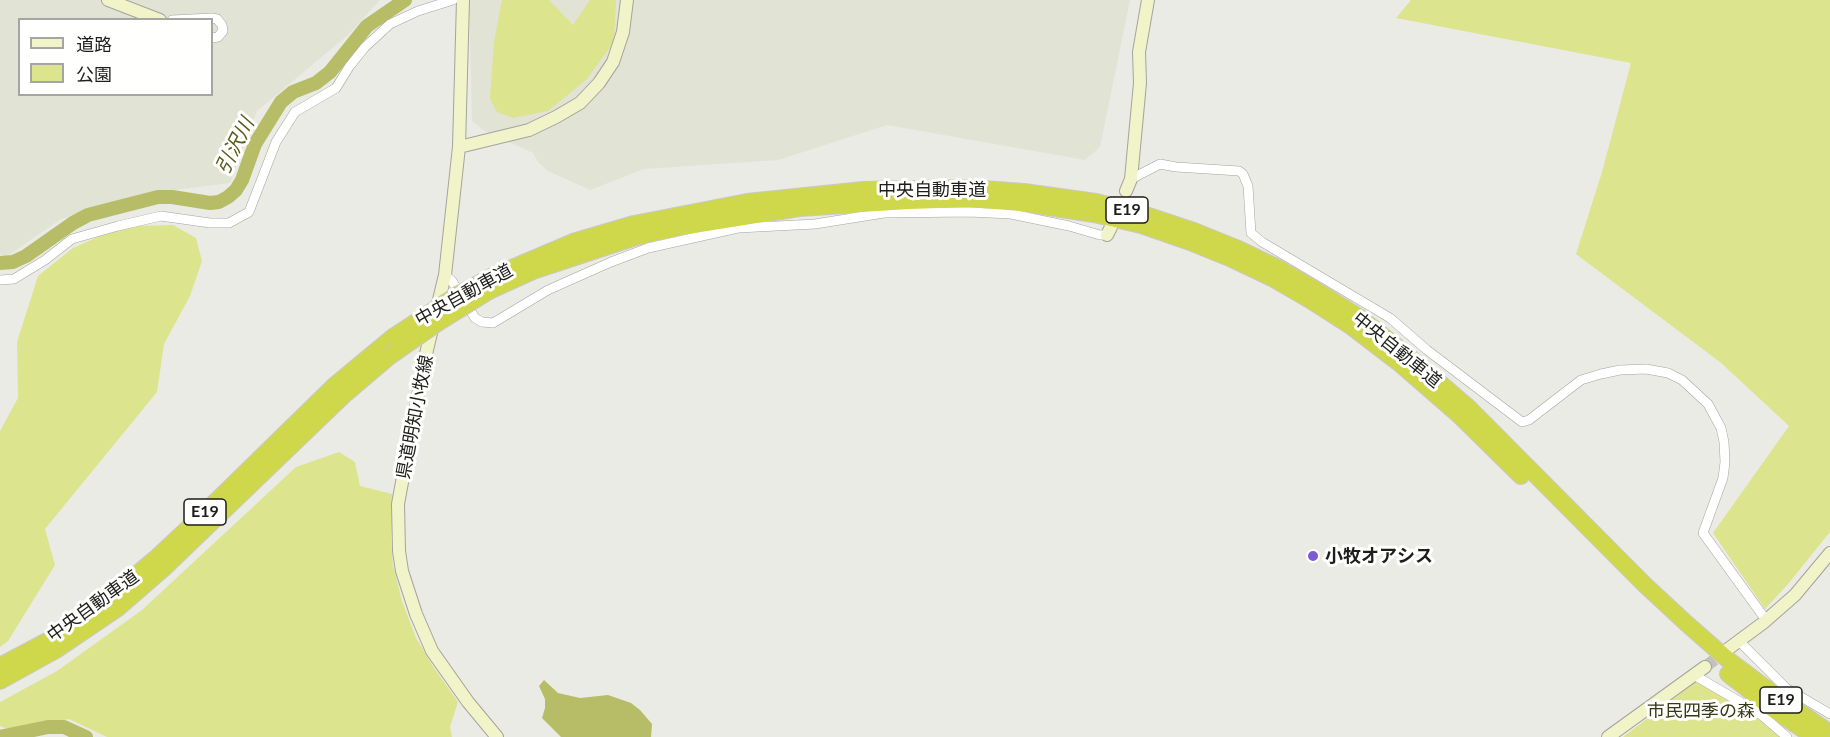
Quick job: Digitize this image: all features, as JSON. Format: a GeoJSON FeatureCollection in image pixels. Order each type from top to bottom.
{"type":"FeatureCollection","features":[{"type":"Feature","properties":{"kind":"highway","name":"中央自動車道"},"geometry":{"type":"LineString","coordinates":[[0,681],[56,650],[118,608],[164,569],[343,396],[390,356],[491,284],[573,242],[634,224],[747,202],[862,190],[960,188],[1024,192],[1096,202],[1143,214],[1236,248],[1317,290],[1359,317],[1468,407],[1644,584],[1727,659],[1779,699],[1830,733]]}},
{"type":"Feature","properties":{"kind":"highway","name":"中央自動車道"},"geometry":{"type":"LineString","coordinates":[[0,666],[49,640],[110,597],[190,527],[334,386],[393,337],[457,295],[658,232],[799,208],[968,199],[1023,203],[1094,214],[1141,225],[1232,259],[1310,300],[1352,327],[1399,363],[1460,416],[1678,632],[1733,678],[1814,737]]}},
{"type":"Feature","properties":{"kind":"main road"},"geometry":{"type":"LineString","coordinates":[[108,0],[155,18]]}},
{"type":"Feature","properties":{"kind":"main road","name":"県道明知小牧線"},"geometry":{"type":"LineString","coordinates":[[463,0],[459,147],[445,275],[425,358],[398,504],[399,551],[402,571],[416,614],[432,651],[468,702],[497,737]]}},
{"type":"Feature","properties":{"kind":"main road"},"geometry":{"type":"LineString","coordinates":[[459,147],[529,130],[580,103],[599,83],[613,62],[624,32],[627,0]]}},
{"type":"Feature","properties":{"kind":"main road"},"geometry":{"type":"LineString","coordinates":[[1126,191],[1131,179],[1140,83],[1139,52],[1148,0]]}},
{"type":"Feature","properties":{"kind":"main road"},"geometry":{"type":"LineString","coordinates":[[1728,649],[1795,595],[1830,553]]}},
{"type":"Feature","properties":{"kind":"main road"},"geometry":{"type":"LineString","coordinates":[[1608,737],[1705,667]]}},
{"type":"Feature","properties":{"kind":"street"},"geometry":{"type":"LineString","coordinates":[[0,280],[14,279],[45,261],[72,239],[118,226],[161,216],[210,223],[229,223],[249,212],[276,142],[295,112],[336,88],[365,47],[390,24],[418,11],[453,0]]}},
{"type":"Feature","properties":{"kind":"street"},"geometry":{"type":"LineString","coordinates":[[213,18],[218,19],[223,31],[218,37],[213,38]]}},
{"type":"Feature","properties":{"kind":"street"},"geometry":{"type":"LineString","coordinates":[[1131,179],[1160,164],[1239,171],[1243,174],[1248,186],[1251,233],[1262,242],[1390,318],[1427,350],[1522,422],[1529,420],[1581,380],[1601,374],[1620,370],[1646,369],[1668,373],[1682,380],[1708,404],[1721,428],[1724,442],[1723,478],[1703,533],[1766,620]]}},
{"type":"Feature","properties":{"kind":"street"},"geometry":{"type":"LineString","coordinates":[[445,275],[452,281],[475,318],[482,322],[493,323],[548,290],[611,262],[648,248],[738,228],[815,224],[884,213],[969,212],[1011,214],[1100,235],[1109,231]]}},
{"type":"Feature","properties":{"kind":"street"},"geometry":{"type":"LineString","coordinates":[[1739,641],[1786,688],[1830,714]]}},
{"type":"Feature","properties":{"kind":"street"},"geometry":{"type":"LineString","coordinates":[[1694,675],[1759,713],[1787,737]]}},
{"type":"Feature","properties":{"kind":"shaded area"},"geometry":{"type":"Polygon","coordinates":[[[0,0],[380,0],[348,35],[257,111],[230,183],[159,192],[61,219],[6,257],[0,254],[0,0]]]}},
{"type":"Feature","properties":{"kind":"shaded area"},"geometry":{"type":"Polygon","coordinates":[[[469,0],[1130,0],[1100,147],[1085,160],[887,125],[778,160],[644,169],[590,190],[548,171],[533,153],[483,130],[472,121],[469,0]]]}},
{"type":"Feature","properties":{"kind":"shaded area"},"geometry":{"type":"Polygon","coordinates":[[[544,680],[558,693],[580,698],[608,695],[631,703],[652,724],[651,737],[561,737],[542,718],[545,699],[539,686],[544,680]]]}},
{"type":"Feature","properties":{"kind":"green space"},"geometry":{"type":"Polygon","coordinates":[[[502,0],[549,0],[573,25],[590,0],[616,0],[614,42],[587,79],[548,111],[513,118],[497,112],[490,99],[494,42],[502,0]]]}},
{"type":"Feature","properties":{"kind":"green space"},"geometry":{"type":"Polygon","coordinates":[[[1411,0],[1830,0],[1830,532],[1765,609],[1713,533],[1789,426],[1720,362],[1576,254],[1602,172],[1631,63],[1396,18],[1411,0]]]}},
{"type":"Feature","properties":{"kind":"green space"},"geometry":{"type":"Polygon","coordinates":[[[173,225],[196,238],[202,261],[190,296],[164,344],[157,392],[45,529],[55,565],[8,641],[0,647],[0,431],[18,398],[17,342],[38,276],[73,248],[100,236],[135,226],[173,225]]]}},
{"type":"Feature","properties":{"kind":"green space"},"geometry":{"type":"Polygon","coordinates":[[[339,452],[355,462],[360,486],[392,494],[393,565],[402,601],[416,638],[458,702],[450,727],[452,737],[107,737],[69,719],[10,730],[0,726],[0,702],[57,671],[142,610],[296,467],[339,452]]]}},
{"type":"Feature","properties":{"kind":"green space","name":"市民四季の森"},"geometry":{"type":"Polygon","coordinates":[[[1697,681],[1756,714],[1784,737],[1623,737],[1697,681]]]}},
{"type":"Feature","properties":{"kind":"waterway","name":"引沢川"},"geometry":{"type":"LineString","coordinates":[[0,263],[13,262],[26,256],[88,215],[158,197],[210,203],[219,202],[228,197],[242,180],[255,144],[281,102],[293,92],[316,83],[330,72],[367,26],[405,0]]}},
{"type":"Feature","properties":{"kind":"waterway"},"geometry":{"type":"LineString","coordinates":[[0,737],[48,727],[64,727],[86,737]]}},
{"type":"Feature","properties":{"kind":"tunnel"},"geometry":{"type":"LineString","coordinates":[[1705,667],[1728,649]]}},
{"type":"Feature","properties":{"kind":"place","name":"小牧オアシス"},"geometry":{"type":"Point","coordinates":[1313,556]}}]}
